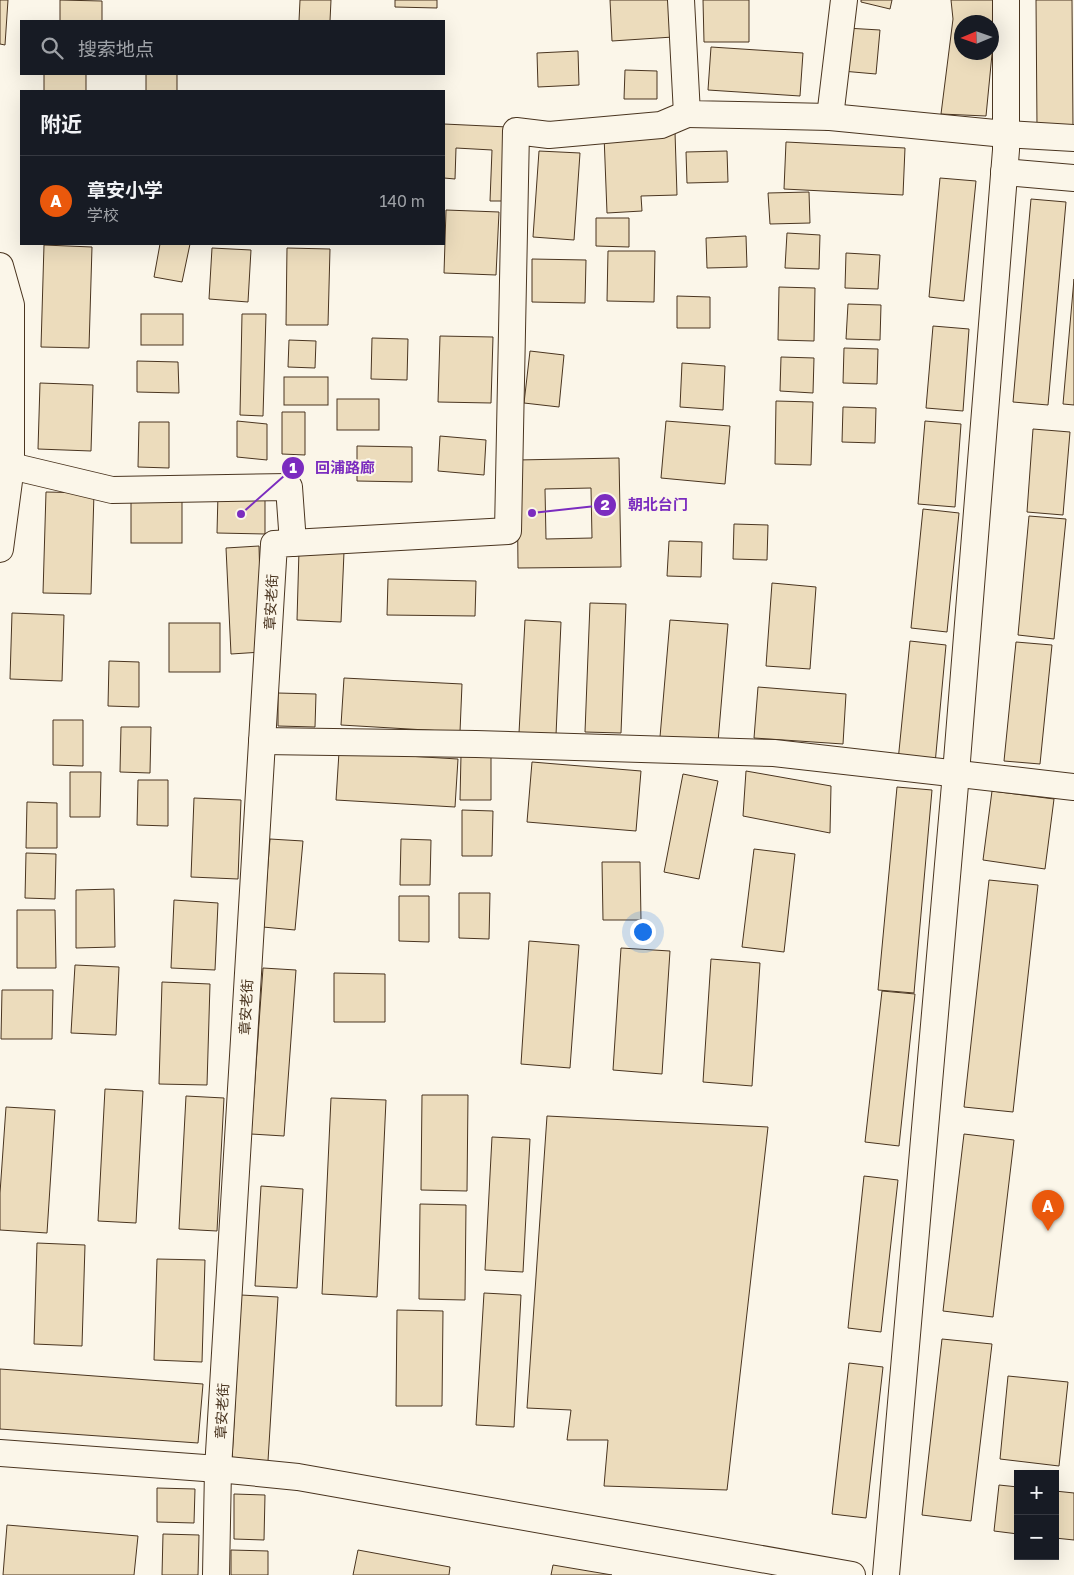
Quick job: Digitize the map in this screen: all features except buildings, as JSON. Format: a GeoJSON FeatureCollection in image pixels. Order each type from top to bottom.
{"type":"FeatureCollection","features":[{"type":"Feature","properties":{"kind":"street"},"geometry":{"type":"LineString","coordinates":[[681,0],[687,114]]}},
{"type":"Feature","properties":{"kind":"street"},"geometry":{"type":"LineString","coordinates":[[830,117],[844,0]]}},
{"type":"Feature","properties":{"kind":"street"},"geometry":{"type":"LineString","coordinates":[[886,1575],[956,773],[1006,150],[1006,0]]}},
{"type":"Feature","properties":{"kind":"street"},"geometry":{"type":"LineString","coordinates":[[284,544],[508,531],[516,131],[548,135],[661,125],[687,114],[830,117],[1005,134],[1074,138]]}},
{"type":"Feature","properties":{"kind":"street"},"geometry":{"type":"LineString","coordinates":[[1004,172],[1074,178]]}},
{"type":"Feature","properties":{"kind":"street"},"geometry":{"type":"LineString","coordinates":[[0,266],[11,304],[11,466],[0,549]]}},
{"type":"Feature","properties":{"kind":"street","name":"章安老街"},"geometry":{"type":"LineString","coordinates":[[11,466],[112,490],[289,486],[262,741],[218,1469],[216,1575]]}},
{"type":"Feature","properties":{"kind":"street"},"geometry":{"type":"LineString","coordinates":[[262,741],[476,744],[774,753],[1074,787]]}},
{"type":"Feature","properties":{"kind":"street"},"geometry":{"type":"LineString","coordinates":[[0,1453],[218,1469],[308,1479],[852,1575]]}},
{"type":"Feature","properties":{"kind":"place","name":"朝北台门"},"geometry":{"type":"Point","coordinates":[532,513]}},
{"type":"Feature","properties":{"kind":"place","name":"回浦路廊"},"geometry":{"type":"Point","coordinates":[241,514]}},
{"type":"Feature","properties":{"kind":"place","name":"章安小学"},"geometry":{"type":"Point","coordinates":[1048,1231]}}]}
